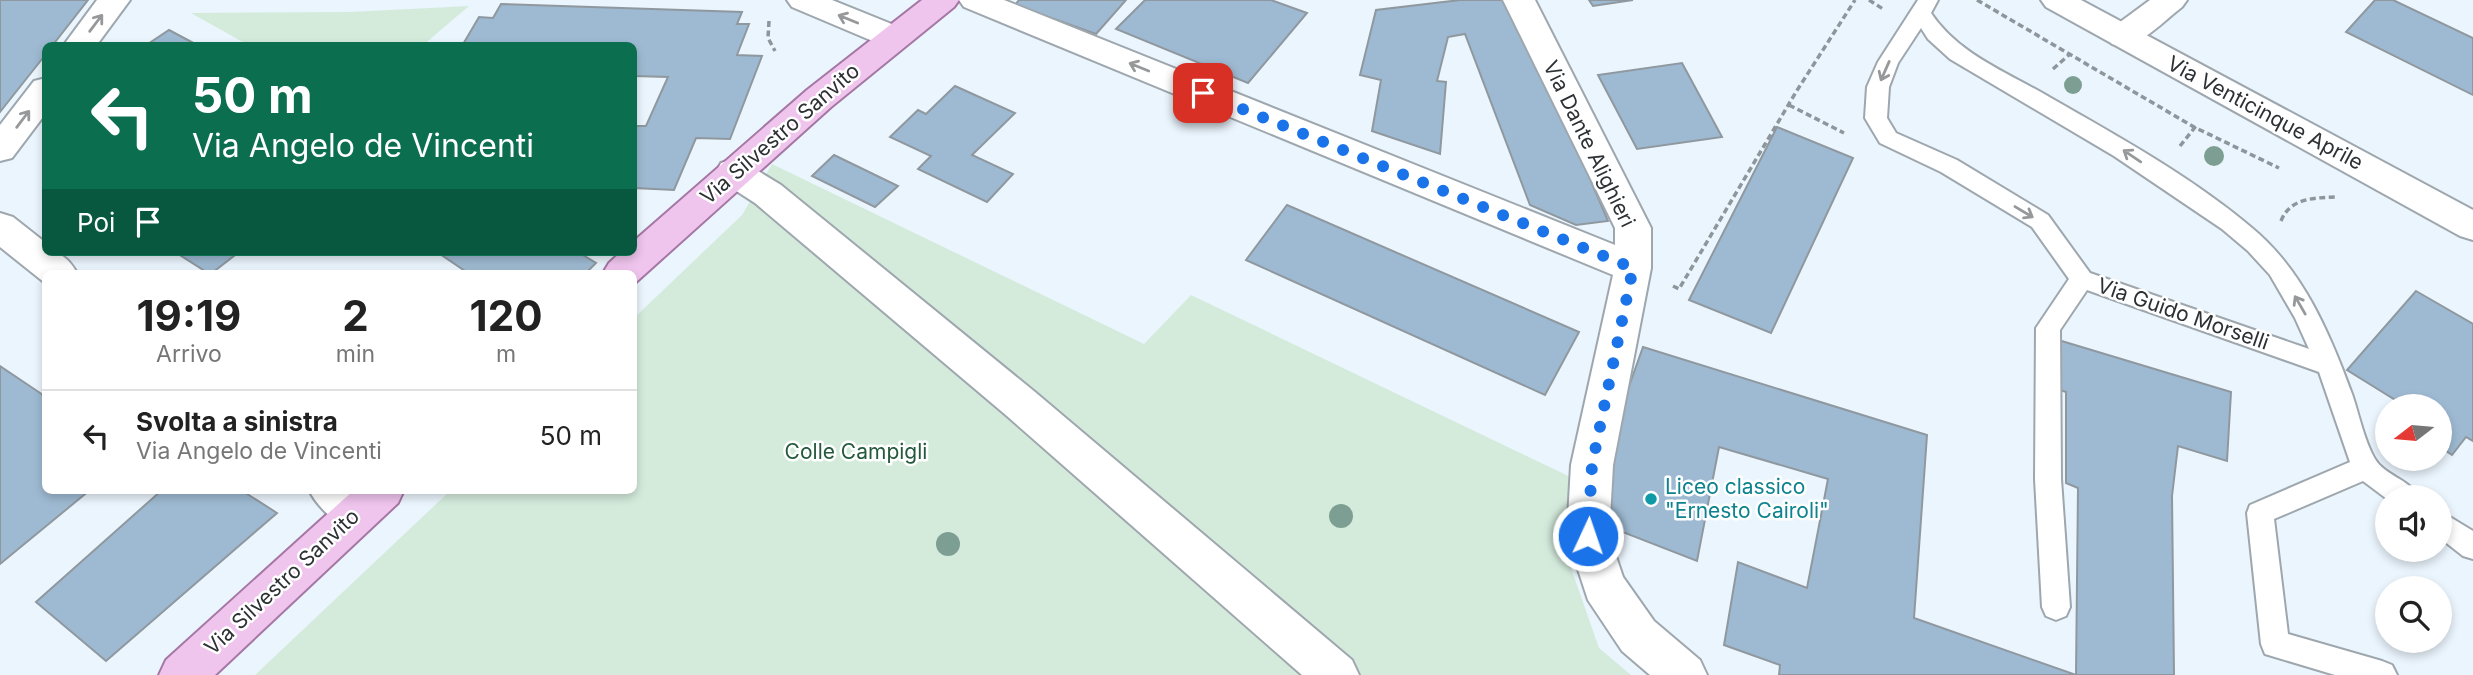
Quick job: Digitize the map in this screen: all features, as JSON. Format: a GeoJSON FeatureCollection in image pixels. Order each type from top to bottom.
{"type":"FeatureCollection","features":[{"type":"Feature","properties":{"kind":"main road","name":"Via Silvestro Sanvito"},"geometry":{"type":"LineString","coordinates":[[625,270],[733,172],[893,37],[943,0]]}},
{"type":"Feature","properties":{"kind":"main road","name":"Via Silvestro Sanvito"},"geometry":{"type":"LineString","coordinates":[[182,675],[357,497]]}},
{"type":"Feature","properties":{"kind":"street"},"geometry":{"type":"LineString","coordinates":[[82,42],[114,0]]}},
{"type":"Feature","properties":{"kind":"street"},"geometry":{"type":"LineString","coordinates":[[803,0],[893,37]]}},
{"type":"Feature","properties":{"kind":"street"},"geometry":{"type":"LineString","coordinates":[[975,0],[1633,268]]}},
{"type":"Feature","properties":{"kind":"street","name":"Via Dante Alighieri"},"geometry":{"type":"LineString","coordinates":[[1519,0],[1633,228],[1633,268],[1592,465],[1588,536],[1604,586],[1638,636],[1684,675]]}},
{"type":"Feature","properties":{"kind":"street","name":"Via Venticinque Aprile"},"geometry":{"type":"LineString","coordinates":[[2057,0],[2473,226]]}},
{"type":"Feature","properties":{"kind":"street"},"geometry":{"type":"LineString","coordinates":[[2123,36],[2171,0]]}},
{"type":"Feature","properties":{"kind":"street"},"geometry":{"type":"LineString","coordinates":[[0,149],[42,94]]}},
{"type":"Feature","properties":{"kind":"street"},"geometry":{"type":"LineString","coordinates":[[733,172],[768,194],[1021,404],[1336,675]]}},
{"type":"Feature","properties":{"kind":"street"},"geometry":{"type":"LineString","coordinates":[[0,227],[54,270]]}},
{"type":"Feature","properties":{"kind":"lane"},"geometry":{"type":"LineString","coordinates":[[1886,135],[1876,118],[1878,87],[1888,62],[1925,7]]}},
{"type":"Feature","properties":{"kind":"lane"},"geometry":{"type":"LineString","coordinates":[[1925,7],[1936,34],[1956,54],[2118,147],[2251,239],[2278,268],[2330,366],[2365,468],[2388,485]]}},
{"type":"Feature","properties":{"kind":"lane","name":"Via Guido Morselli"},"geometry":{"type":"LineString","coordinates":[[1886,135],[1949,166],[2039,221],[2082,279],[2330,366]]}},
{"type":"Feature","properties":{"kind":"lane"},"geometry":{"type":"LineString","coordinates":[[2056,607],[2048,479],[2048,328],[2082,279]]}},
{"type":"Feature","properties":{"kind":"lane"},"geometry":{"type":"LineString","coordinates":[[2365,468],[2260,513],[2275,644],[2382,675]]}},
{"type":"Feature","properties":{"kind":"lane"},"geometry":{"type":"LineString","coordinates":[[2452,532],[2473,547]]}},
{"type":"Feature","properties":{"kind":"path"},"geometry":{"type":"LineString","coordinates":[[1633,268],[1679,289],[1788,105],[1855,0]]}},
{"type":"Feature","properties":{"kind":"path"},"geometry":{"type":"LineString","coordinates":[[1977,0],[2194,127],[2290,174]]}},
{"type":"Feature","properties":{"kind":"path"},"geometry":{"type":"LineString","coordinates":[[769,17],[768,38],[775,51]]}},
{"type":"Feature","properties":{"kind":"path"},"geometry":{"type":"LineString","coordinates":[[1788,105],[1838,131],[1856,136],[1886,135]]}},
{"type":"Feature","properties":{"kind":"path"},"geometry":{"type":"LineString","coordinates":[[2280,225],[2283,214],[2304,198],[2337,197],[2325,191]]}},
{"type":"Feature","properties":{"kind":"green space"},"geometry":{"type":"Polygon","coordinates":[[[469,6],[427,42],[243,42],[191,13],[350,12],[469,6]]]}},
{"type":"Feature","properties":{"kind":"green space","name":"Colle Campigli"},"geometry":{"type":"Polygon","coordinates":[[[772,164],[1144,344],[1191,295],[1583,483],[1571,568],[1599,648],[1631,675],[255,675],[447,494],[637,494],[637,315],[742,215],[772,164]]]}},
{"type":"Feature","properties":{"kind":"building"},"geometry":{"type":"Polygon","coordinates":[[[0,0],[88,0],[55,42],[42,42],[42,59],[0,112],[0,0]]]}},
{"type":"Feature","properties":{"kind":"building"},"geometry":{"type":"Polygon","coordinates":[[[1019,0],[1126,0],[1096,34],[1015,5],[1019,0]]]}},
{"type":"Feature","properties":{"kind":"building"},"geometry":{"type":"Polygon","coordinates":[[[1145,0],[1271,0],[1307,13],[1248,83],[1116,29],[1145,0]]]}},
{"type":"Feature","properties":{"kind":"building"},"geometry":{"type":"Polygon","coordinates":[[[1460,0],[1514,0],[1608,221],[1576,225],[1530,205],[1465,34],[1448,37],[1437,81],[1446,82],[1440,154],[1372,131],[1381,80],[1360,75],[1376,10],[1460,0]]]}},
{"type":"Feature","properties":{"kind":"building"},"geometry":{"type":"Polygon","coordinates":[[[1589,0],[1633,0],[1593,6],[1589,0]]]}},
{"type":"Feature","properties":{"kind":"building"},"geometry":{"type":"Polygon","coordinates":[[[2375,0],[2393,0],[2473,38],[2473,95],[2346,32],[2375,0]]]}},
{"type":"Feature","properties":{"kind":"building"},"geometry":{"type":"Polygon","coordinates":[[[501,4],[742,12],[737,24],[749,24],[737,55],[762,56],[730,139],[696,138],[674,190],[637,188],[637,126],[646,126],[668,77],[637,76],[637,42],[464,42],[479,17],[493,18],[501,4]]]}},
{"type":"Feature","properties":{"kind":"building"},"geometry":{"type":"Polygon","coordinates":[[[169,30],[192,42],[151,42],[169,30]]]}},
{"type":"Feature","properties":{"kind":"building"},"geometry":{"type":"Polygon","coordinates":[[[1682,63],[1722,137],[1637,149],[1598,75],[1682,63]]]}},
{"type":"Feature","properties":{"kind":"building"},"geometry":{"type":"Polygon","coordinates":[[[955,86],[1015,113],[972,155],[1013,174],[987,202],[918,169],[931,156],[890,137],[918,110],[926,114],[955,86]]]}},
{"type":"Feature","properties":{"kind":"building"},"geometry":{"type":"Polygon","coordinates":[[[1777,127],[1853,158],[1771,333],[1689,300],[1777,127]]]}},
{"type":"Feature","properties":{"kind":"building"},"geometry":{"type":"Polygon","coordinates":[[[834,155],[898,186],[875,207],[812,176],[834,155]]]}},
{"type":"Feature","properties":{"kind":"building"},"geometry":{"type":"Polygon","coordinates":[[[1287,205],[1579,332],[1545,395],[1246,260],[1287,205]]]}},
{"type":"Feature","properties":{"kind":"building"},"geometry":{"type":"Polygon","coordinates":[[[181,256],[234,256],[216,270],[203,270],[181,256]]]}},
{"type":"Feature","properties":{"kind":"building"},"geometry":{"type":"Polygon","coordinates":[[[443,256],[585,256],[596,263],[589,270],[464,270],[443,256]]]}},
{"type":"Feature","properties":{"kind":"building"},"geometry":{"type":"Polygon","coordinates":[[[2416,291],[2473,324],[2473,441],[2466,437],[2452,455],[2452,394],[2386,394],[2347,370],[2416,291]]]}},
{"type":"Feature","properties":{"kind":"building"},"geometry":{"type":"Polygon","coordinates":[[[2055,339],[2231,392],[2227,461],[2178,446],[2172,496],[2174,675],[2076,675],[2078,488],[2066,483],[2066,392],[2054,388],[2055,339]]]}},
{"type":"Feature","properties":{"kind":"building","name":"Liceo classico \"Ernesto Cairoli\""},"geometry":{"type":"Polygon","coordinates":[[[1643,347],[1927,435],[1914,618],[2076,675],[1779,675],[1780,665],[1724,645],[1738,562],[1807,588],[1828,479],[1719,447],[1697,561],[1589,519],[1606,451],[1643,347]]]}},
{"type":"Feature","properties":{"kind":"building"},"geometry":{"type":"Polygon","coordinates":[[[0,366],[42,394],[42,494],[85,494],[0,564],[0,366]]]}},
{"type":"Feature","properties":{"kind":"building"},"geometry":{"type":"Polygon","coordinates":[[[158,494],[247,494],[277,513],[106,661],[36,602],[158,494]]]}},
{"type":"Feature","properties":{"kind":"place","name":"Liceo classico \"Ernesto Cairoli\""},"geometry":{"type":"Point","coordinates":[1651,499]}},
{"type":"Feature","properties":{"kind":"route"},"geometry":{"type":"LineString","coordinates":[[1203,93],[1633,268],[1592,465],[1588,536]]}}]}
